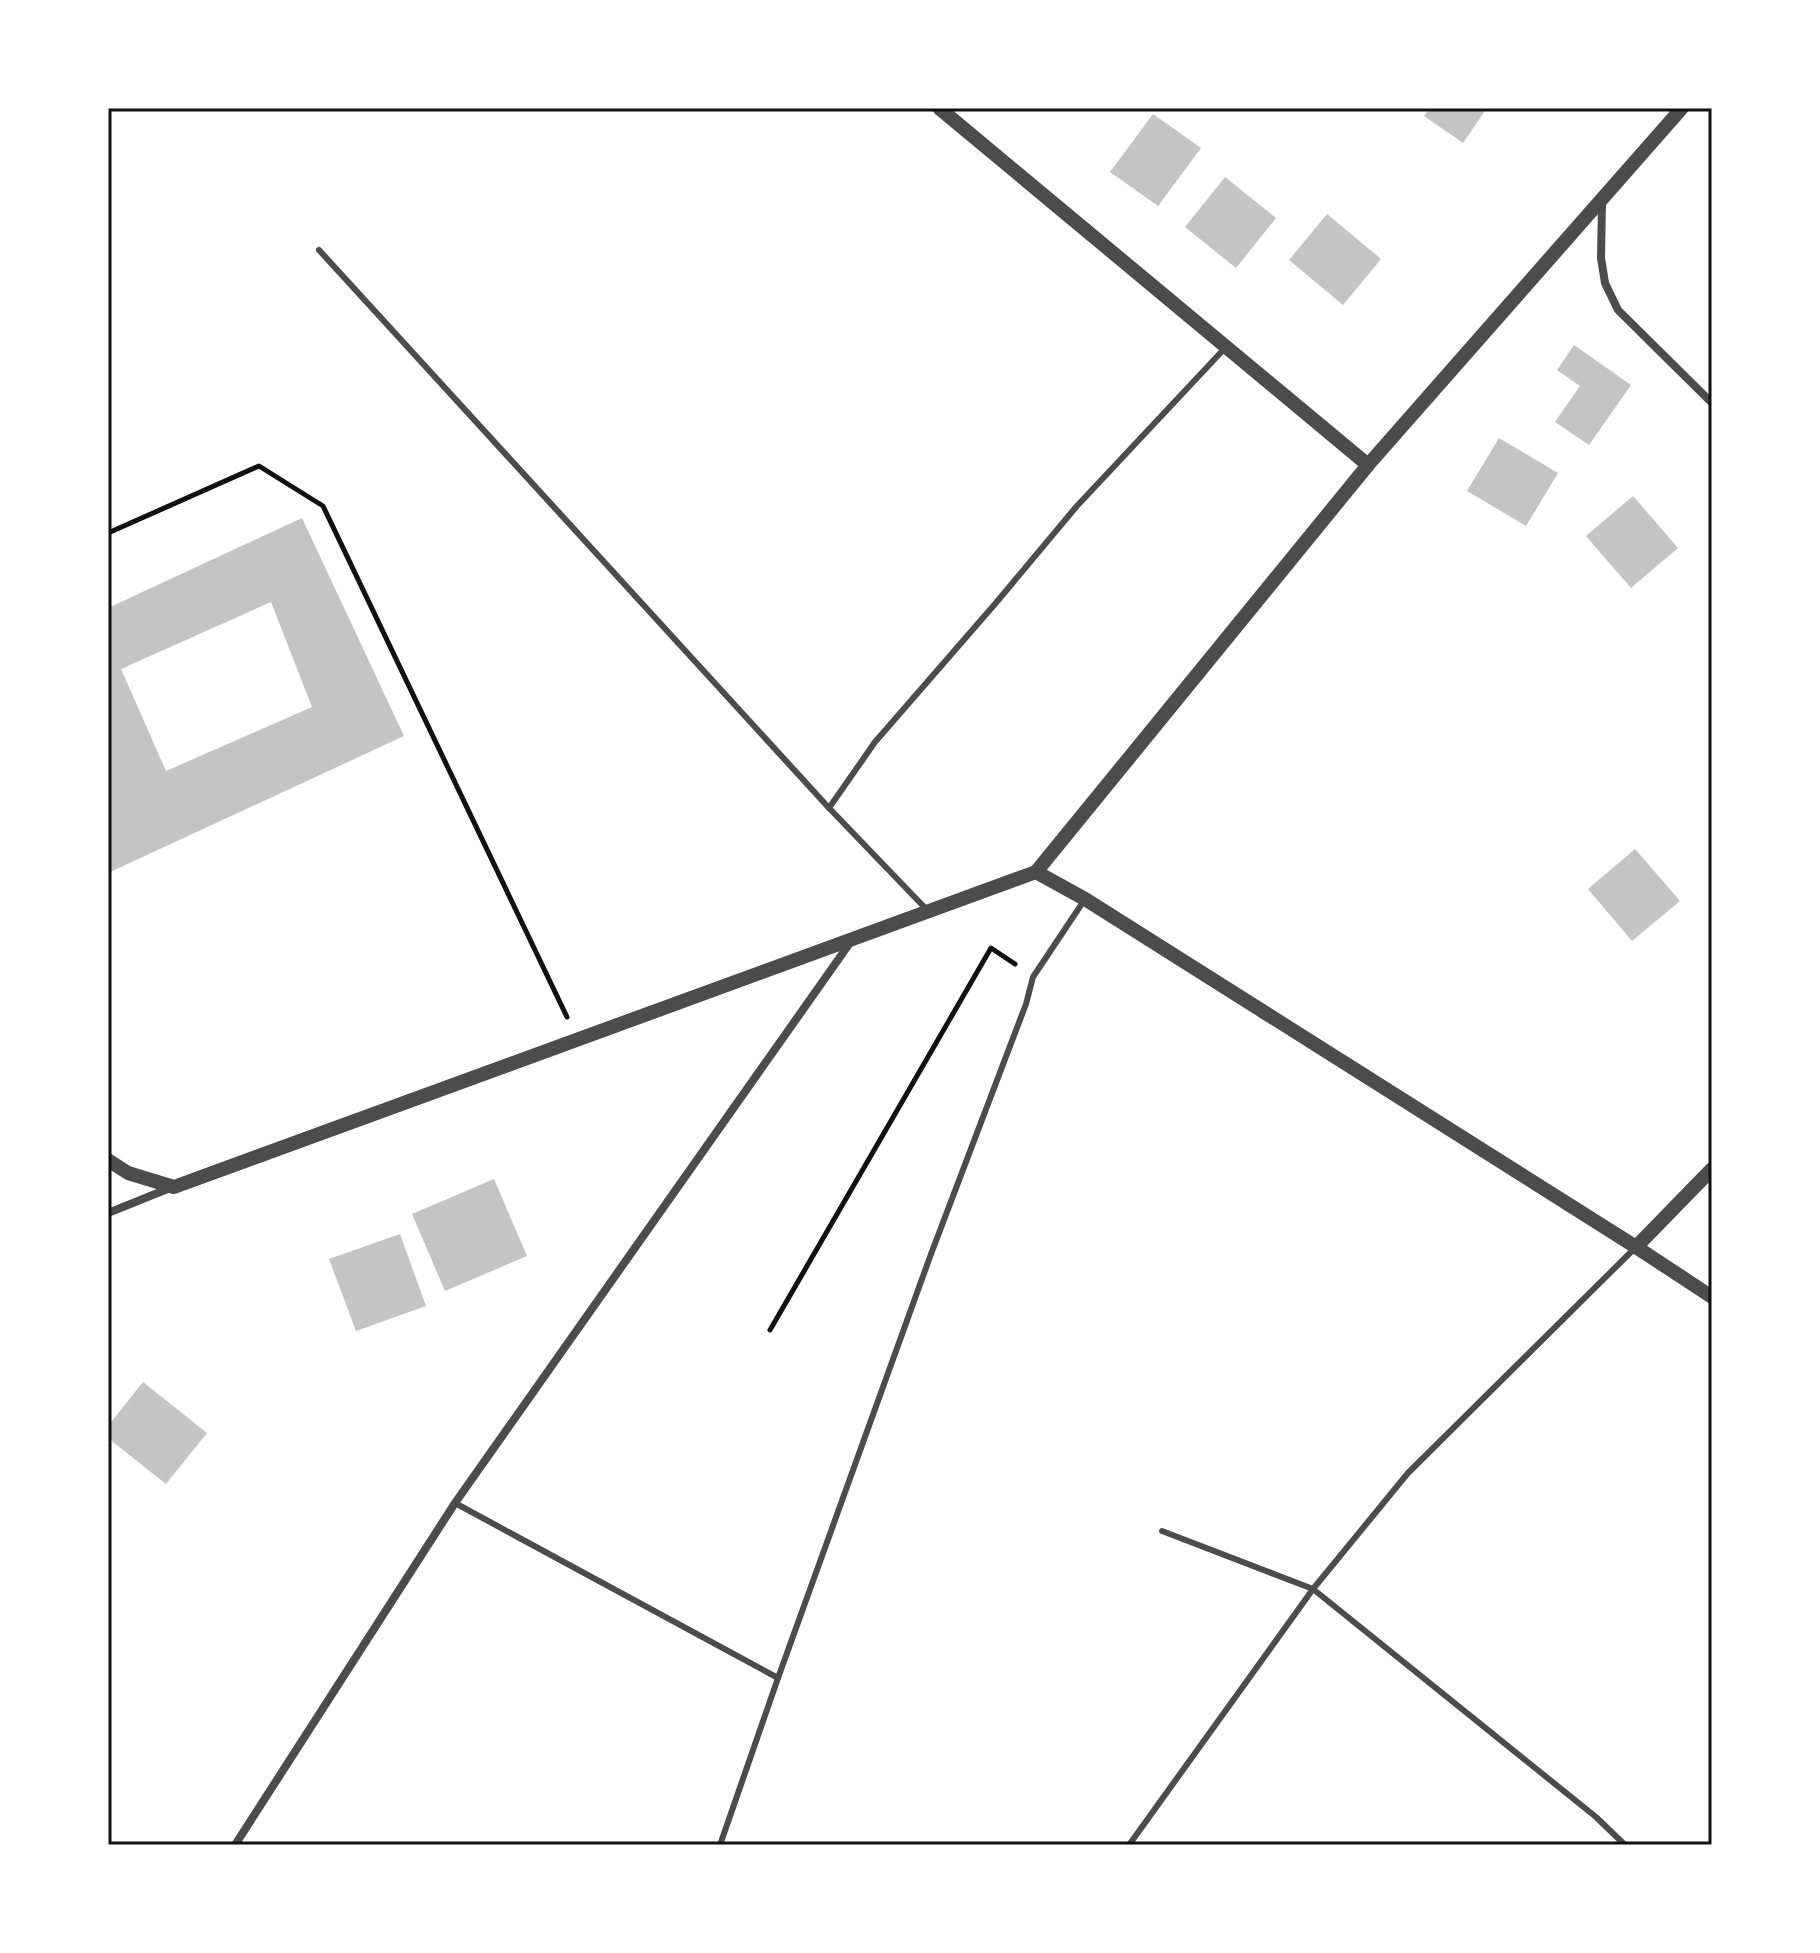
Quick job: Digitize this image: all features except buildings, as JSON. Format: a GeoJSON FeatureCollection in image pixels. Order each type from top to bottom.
{"type":"FeatureCollection","features":[{"type":"Feature","properties":{"kind":"street"},"geometry":{"type":"LineString","coordinates":[[939,108],[1368,465]]}},
{"type":"Feature","properties":{"kind":"street"},"geometry":{"type":"LineString","coordinates":[[108,1213],[1036,872],[1368,465],[1682,108]]}},
{"type":"Feature","properties":{"kind":"street"},"geometry":{"type":"LineString","coordinates":[[1602,200],[1601,258],[1605,283],[1618,310],[1712,403]]}},
{"type":"Feature","properties":{"kind":"street"},"geometry":{"type":"LineString","coordinates":[[1036,872],[1085,899],[1712,1297]]}},
{"type":"Feature","properties":{"kind":"street"},"geometry":{"type":"LineString","coordinates":[[235,1845],[455,1503],[853,939]]}},
{"type":"Feature","properties":{"kind":"street"},"geometry":{"type":"LineString","coordinates":[[108,1160],[128,1173],[174,1187]]}},
{"type":"Feature","properties":{"kind":"street"},"geometry":{"type":"LineString","coordinates":[[1636,1247],[1712,1169]]}},
{"type":"Feature","properties":{"kind":"lane"},"geometry":{"type":"LineString","coordinates":[[319,250],[829,808],[928,911]]}},
{"type":"Feature","properties":{"kind":"lane"},"geometry":{"type":"LineString","coordinates":[[829,808],[875,742],[1076,507],[1227,347]]}},
{"type":"Feature","properties":{"kind":"lane"},"geometry":{"type":"LineString","coordinates":[[720,1845],[926,1269],[1026,1004],[1033,977],[1085,899]]}},
{"type":"Feature","properties":{"kind":"lane"},"geometry":{"type":"LineString","coordinates":[[1129,1845],[1313,1589],[1408,1473],[1636,1247]]}},
{"type":"Feature","properties":{"kind":"lane"},"geometry":{"type":"LineString","coordinates":[[455,1503],[778,1678]]}},
{"type":"Feature","properties":{"kind":"lane"},"geometry":{"type":"LineString","coordinates":[[1162,1531],[1313,1589],[1596,1817],[1625,1845]]}},
{"type":"Feature","properties":{"kind":"path"},"geometry":{"type":"LineString","coordinates":[[108,533],[259,466],[323,506],[578,1039]]}},
{"type":"Feature","properties":{"kind":"path"},"geometry":{"type":"LineString","coordinates":[[770,1330],[991,948],[1033,977]]}}]}
